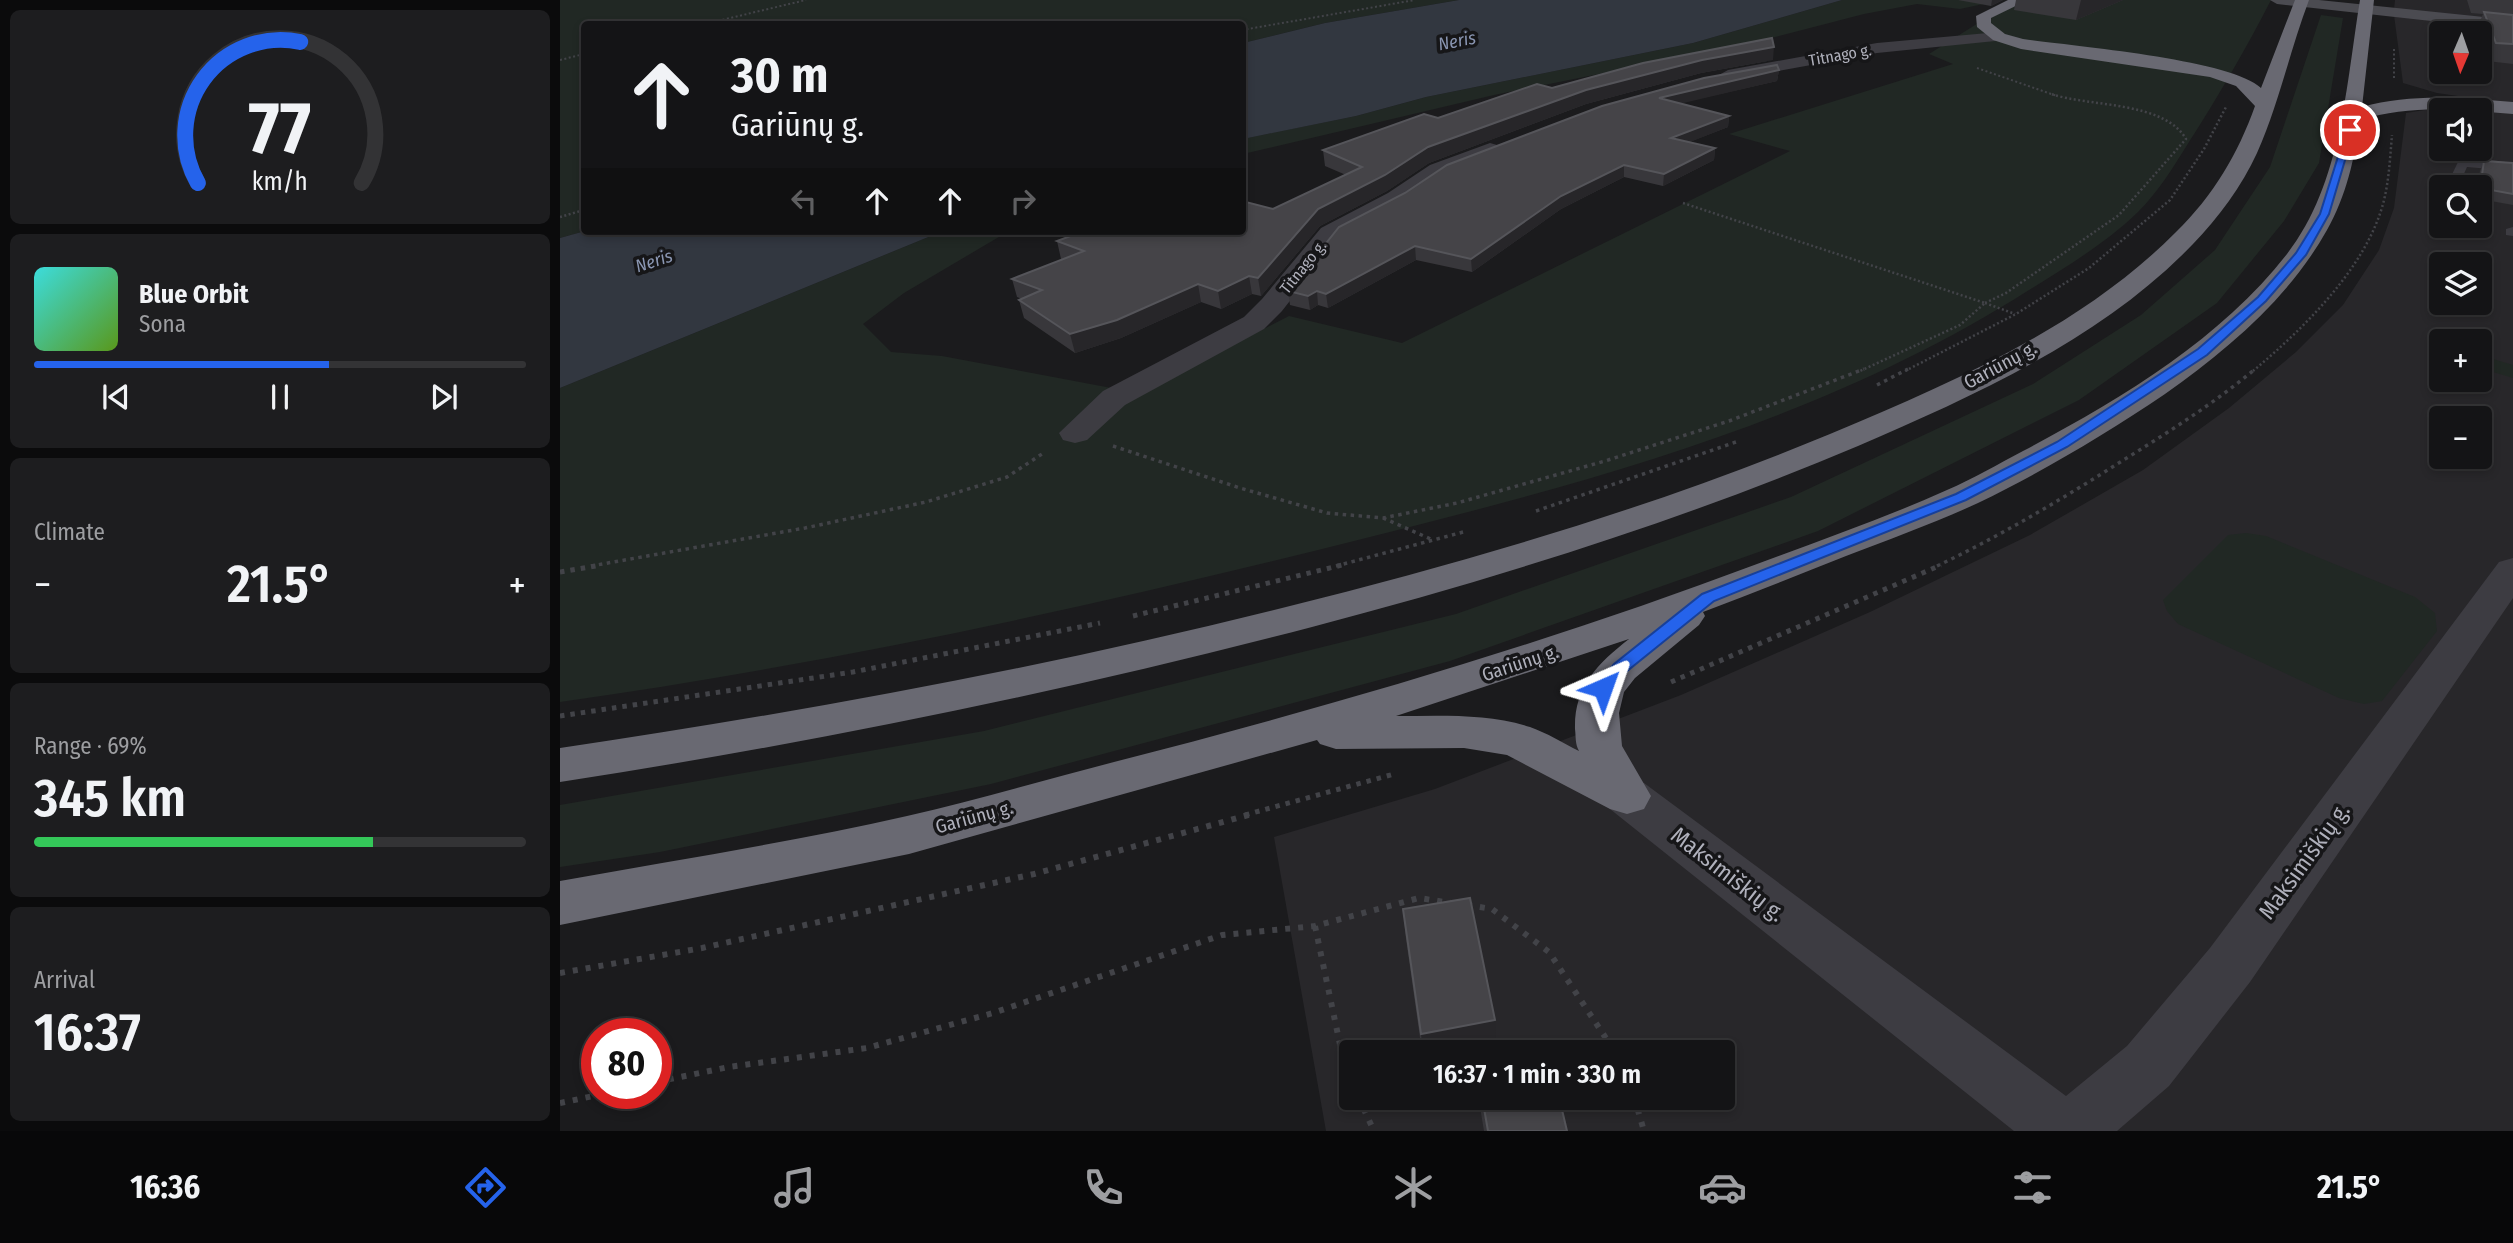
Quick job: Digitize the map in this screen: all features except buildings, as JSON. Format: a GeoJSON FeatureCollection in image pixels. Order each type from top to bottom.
{"type":"FeatureCollection","features":[{"type":"Feature","properties":{"kind":"highway"},"geometry":{"type":"LineString","coordinates":[[2021,0],[1984,16],[1983,24],[1999,37],[2052,50],[2212,72],[2250,72],[2281,55]]}},
{"type":"Feature","properties":{"kind":"highway","name":"Gariūnų g."},"geometry":{"type":"LineString","coordinates":[[560,903],[881,842],[1292,733],[1516,665],[1708,597],[1961,497],[2062,444],[2202,352],[2262,299],[2300,255],[2325,214],[2337,178],[2352,116],[2367,0]]}},
{"type":"Feature","properties":{"kind":"highway","name":"Gariūnų g."},"geometry":{"type":"LineString","coordinates":[[560,765],[890,710],[1195,645],[1477,570],[1634,520],[1795,462],[1917,408],[2017,357],[2090,314],[2148,272],[2184,239],[2220,196],[2239,167],[2299,7]]}},
{"type":"Feature","properties":{"kind":"highway"},"geometry":{"type":"LineString","coordinates":[[2360,59],[2376,72]]}},
{"type":"Feature","properties":{"kind":"highway"},"geometry":{"type":"LineString","coordinates":[[2250,72],[2253,89],[2264,106]]}},
{"type":"Feature","properties":{"kind":"highway"},"geometry":{"type":"LineString","coordinates":[[2397,85],[2448,98]]}},
{"type":"Feature","properties":{"kind":"highway"},"geometry":{"type":"LineString","coordinates":[[2352,116],[2376,107],[2429,105]]}},
{"type":"Feature","properties":{"kind":"highway"},"geometry":{"type":"LineString","coordinates":[[2492,106],[2513,108]]}},
{"type":"Feature","properties":{"kind":"highway"},"geometry":{"type":"LineString","coordinates":[[1627,796],[1599,746],[1597,713],[1603,688],[1620,668],[1708,597]]}},
{"type":"Feature","properties":{"kind":"highway"},"geometry":{"type":"LineString","coordinates":[[1292,733],[1464,732],[1517,740],[1627,796]]}},
{"type":"Feature","properties":{"kind":"street"},"geometry":{"type":"LineString","coordinates":[[2277,0],[2513,24]]}},
{"type":"Feature","properties":{"kind":"street","name":"Titnago g."},"geometry":{"type":"LineString","coordinates":[[1701,80],[1877,48],[1999,37]]}},
{"type":"Feature","properties":{"kind":"street","name":"Titnago g."},"geometry":{"type":"LineString","coordinates":[[1075,433],[1114,398],[1254,323],[1272,305],[1316,248],[1340,226],[1395,198],[1438,170],[1509,142]]}},
{"type":"Feature","properties":{"kind":"street","name":"Maksimiškių g."},"geometry":{"type":"LineString","coordinates":[[2071,1131],[2148,1066],[2230,965],[2513,570]]}},
{"type":"Feature","properties":{"kind":"street","name":"Maksimiškių g."},"geometry":{"type":"LineString","coordinates":[[1627,796],[2063,1131]]}},
{"type":"Feature","properties":{"kind":"lane"},"geometry":{"type":"LineString","coordinates":[[2457,175],[2462,164],[2475,162],[2513,167]]}},
{"type":"Feature","properties":{"kind":"path"},"geometry":{"type":"LineString","coordinates":[[718,21],[806,0]]}},
{"type":"Feature","properties":{"kind":"path"},"geometry":{"type":"LineString","coordinates":[[1246,29],[1415,0]]}},
{"type":"Feature","properties":{"kind":"path"},"geometry":{"type":"LineString","coordinates":[[560,572],[804,528],[926,502],[1007,477],[1075,433],[1240,488],[1327,513],[1383,518],[1471,499],[1605,461],[1729,421],[1855,373],[1961,325],[1985,303],[2006,293],[2119,215],[2186,139],[2185,132],[2176,125],[2151,114],[2060,97],[1951,60],[1918,44]]}},
{"type":"Feature","properties":{"kind":"path"},"geometry":{"type":"LineString","coordinates":[[560,60],[581,55]]}},
{"type":"Feature","properties":{"kind":"path"},"geometry":{"type":"LineString","coordinates":[[1865,390],[2016,314],[2089,268],[2170,200],[2250,72]]}},
{"type":"Feature","properties":{"kind":"path"},"geometry":{"type":"LineString","coordinates":[[1683,203],[2016,314]]}},
{"type":"Feature","properties":{"kind":"path"},"geometry":{"type":"LineString","coordinates":[[560,217],[581,211]]}},
{"type":"Feature","properties":{"kind":"path"},"geometry":{"type":"LineString","coordinates":[[1530,512],[1740,441]]}},
{"type":"Feature","properties":{"kind":"path"},"geometry":{"type":"LineString","coordinates":[[1383,518],[1434,540]]}},
{"type":"Feature","properties":{"kind":"path"},"geometry":{"type":"LineString","coordinates":[[1123,618],[1469,530]]}},
{"type":"Feature","properties":{"kind":"path"},"geometry":{"type":"LineString","coordinates":[[560,716],[853,672],[1110,621]]}},
{"type":"Feature","properties":{"kind":"path"},"geometry":{"type":"LineString","coordinates":[[672,1079],[729,1067],[867,1048],[993,1013],[1222,935],[1315,926],[1419,898],[1492,909],[1549,952],[1607,1040]]}},
{"type":"Feature","properties":{"kind":"path"},"geometry":{"type":"LineString","coordinates":[[1315,926],[1339,1040]]}},
{"type":"Feature","properties":{"kind":"path"},"geometry":{"type":"LineString","coordinates":[[560,1103],[581,1099]]}},
{"type":"Feature","properties":{"kind":"path"},"geometry":{"type":"LineString","coordinates":[[1364,1110],[1374,1131]]}},
{"type":"Feature","properties":{"kind":"path"},"geometry":{"type":"LineString","coordinates":[[1638,1110],[1644,1131]]}},
{"type":"Feature","properties":{"kind":"shaded area"},"geometry":{"type":"Polygon","coordinates":[[[560,0],[1459,0],[1325,23],[1246,42],[1246,21],[581,21],[581,232],[560,238],[560,0]]]}},
{"type":"Feature","properties":{"kind":"shaded area"},"geometry":{"type":"Polygon","coordinates":[[[1842,0],[2002,0],[1960,9],[1917,4],[1864,14],[1744,45],[1494,95],[1246,153],[1246,138],[1356,116],[1426,97],[1693,43],[1842,0]]]}},
{"type":"Feature","properties":{"kind":"shaded area"},"geometry":{"type":"Polygon","coordinates":[[[2032,0],[2271,0],[2242,54],[2166,178],[2153,196],[2126,223],[2029,290],[1950,336],[1869,376],[1786,412],[1702,443],[1529,496],[1157,589],[860,652],[560,702],[560,388],[933,235],[1002,235],[904,293],[863,324],[891,352],[942,356],[1138,393],[1289,316],[1402,343],[1790,151],[1729,134],[1953,64],[1929,54],[1991,15],[2032,0]]]}},
{"type":"Feature","properties":{"kind":"shaded area"},"geometry":{"type":"Polygon","coordinates":[[[2395,0],[2513,0],[2513,22],[2394,10],[2395,0]]]}},
{"type":"Feature","properties":{"kind":"shaded area"},"geometry":{"type":"Polygon","coordinates":[[[2321,15],[2343,18],[2319,163],[2284,221],[2217,303],[2079,400],[1818,531],[1450,661],[991,784],[660,852],[560,867],[560,805],[984,731],[1456,614],[1791,497],[2033,384],[2141,315],[2215,250],[2270,167],[2321,15]]]}},
{"type":"Feature","properties":{"kind":"shaded area"},"geometry":{"type":"Polygon","coordinates":[[[2394,15],[2454,21],[2429,21],[2429,84],[2492,84],[2492,25],[2513,27],[2513,104],[2492,101],[2492,98],[2437,93],[2403,83],[2394,15]]]}},
{"type":"Feature","properties":{"kind":"shaded area"},"geometry":{"type":"Polygon","coordinates":[[[2429,110],[2429,161],[2492,161],[2492,112],[2513,113],[2513,1131],[1326,1131],[1274,837],[1435,789],[1681,695],[1870,612],[2030,535],[2143,470],[2229,408],[2296,352],[2343,305],[2379,250],[2394,208],[2406,113],[2429,110]]]}},
{"type":"Feature","properties":{"kind":"shaded area"},"geometry":{"type":"Polygon","coordinates":[[[2492,359],[2513,365],[2513,378],[2492,372],[2492,359]]]}},
{"type":"Feature","properties":{"kind":"shaded area"},"geometry":{"type":"Polygon","coordinates":[[[2246,533],[2266,536],[2415,597],[2435,613],[2437,631],[2382,701],[2364,704],[2339,698],[2178,624],[2167,611],[2163,600],[2228,535],[2246,533]]]}},
{"type":"Feature","properties":{"kind":"water","name":"Neris"},"geometry":{"type":"Polygon","coordinates":[[[1459,0],[1842,0],[1693,43],[1426,97],[1356,116],[1246,138],[1246,42],[1325,23],[1459,0]]]}},
{"type":"Feature","properties":{"kind":"water","name":"Neris"},"geometry":{"type":"Polygon","coordinates":[[[581,232],[581,235],[933,235],[560,388],[560,238],[581,232]]]}},
{"type":"Feature","properties":{"kind":"route"},"geometry":{"type":"LineString","coordinates":[[1603,688],[1620,668],[1708,597],[1961,497],[2062,444],[2135,399],[2202,352],[2262,299],[2300,255],[2325,214],[2350,130]]}}]}
